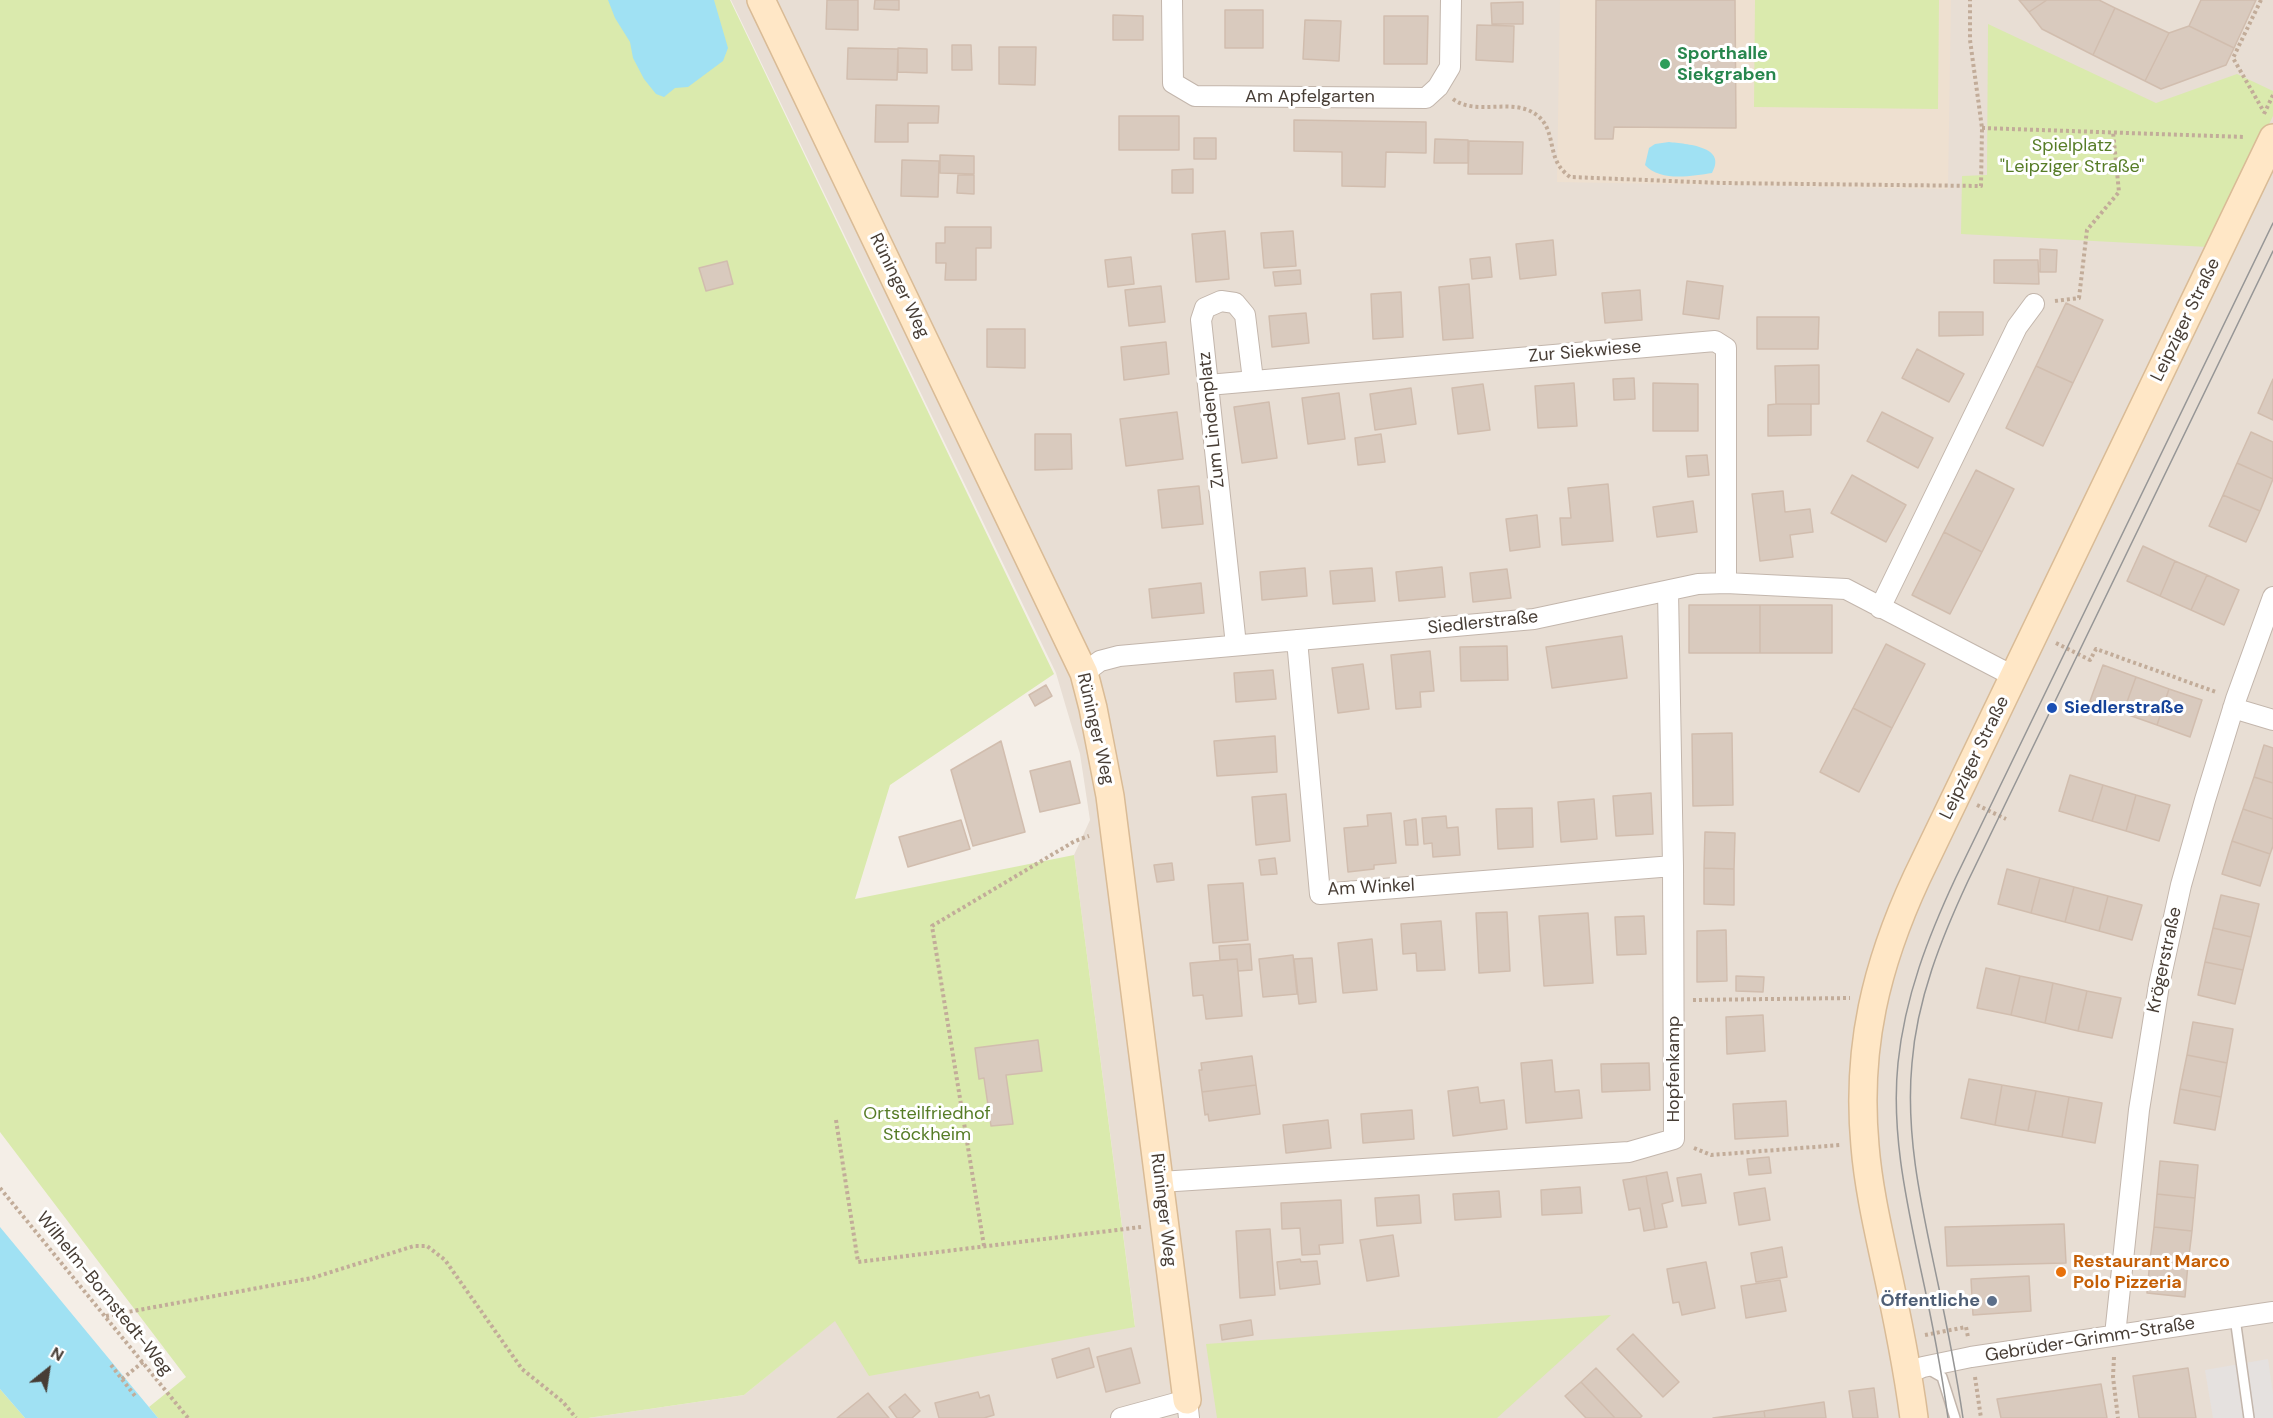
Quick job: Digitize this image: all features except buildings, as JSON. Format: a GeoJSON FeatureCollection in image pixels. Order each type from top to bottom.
{"type":"FeatureCollection","features":[{"type":"Feature","properties":{"kind":"street","name":"Rüninger Weg"},"geometry":{"type":"LineString","coordinates":[[761,0],[1058,616],[1083,673],[1101,744],[1114,826],[1188,1409]]}},
{"type":"Feature","properties":{"kind":"street","name":"Am Apfelgarten"},"geometry":{"type":"LineString","coordinates":[[1172,0],[1173,83],[1195,96],[1426,98],[1438,87]]}},
{"type":"Feature","properties":{"kind":"street"},"geometry":{"type":"LineString","coordinates":[[1438,87],[1450,67],[1451,0]]}},
{"type":"Feature","properties":{"kind":"street","name":"Leipziger Straße"},"geometry":{"type":"LineString","coordinates":[[1914,1418],[1916,1370],[1873,1203],[1864,1144],[1863,1069],[1874,995],[1892,934],[1904,905],[2015,677],[2263,138]]}},
{"type":"Feature","properties":{"kind":"street","name":"Zum Lindenplatz"},"geometry":{"type":"LineString","coordinates":[[1236,645],[1201,320],[1205,308],[1221,301],[1235,303],[1245,315],[1253,380]]}},
{"type":"Feature","properties":{"kind":"street"},"geometry":{"type":"LineString","coordinates":[[1880,608],[2017,327],[2034,304]]}},
{"type":"Feature","properties":{"kind":"street","name":"Zur Siekwiese"},"geometry":{"type":"LineString","coordinates":[[1208,385],[1715,341],[1726,348],[1726,583]]}},
{"type":"Feature","properties":{"kind":"street","name":"Siedlerstraße"},"geometry":{"type":"LineString","coordinates":[[1083,673],[1100,661],[1119,656],[1534,619],[1698,584],[1726,583],[1846,588],[1880,608],[2015,677]]}},
{"type":"Feature","properties":{"kind":"street","name":"Hopfenkamp"},"geometry":{"type":"LineString","coordinates":[[1160,1182],[1629,1152],[1674,1139],[1668,591]]}},
{"type":"Feature","properties":{"kind":"street","name":"Krögerstraße"},"geometry":{"type":"LineString","coordinates":[[2115,1335],[2139,1110],[2153,1015],[2181,885],[2233,708],[2273,597]]}},
{"type":"Feature","properties":{"kind":"street","name":"Am Winkel"},"geometry":{"type":"LineString","coordinates":[[1297,640],[1320,894],[1672,866]]}},
{"type":"Feature","properties":{"kind":"street"},"geometry":{"type":"LineString","coordinates":[[2233,708],[2273,720]]}},
{"type":"Feature","properties":{"kind":"street","name":"Gebrüder-Grimm-Straße"},"geometry":{"type":"LineString","coordinates":[[1916,1370],[2115,1335],[2273,1312]]}},
{"type":"Feature","properties":{"kind":"street"},"geometry":{"type":"LineString","coordinates":[[1121,1418],[1188,1409]]}},
{"type":"Feature","properties":{"kind":"lane"},"geometry":{"type":"LineString","coordinates":[[2235,1318],[2249,1418]]}},
{"type":"Feature","properties":{"kind":"lane"},"geometry":{"type":"LineString","coordinates":[[1916,1370],[1942,1377],[1955,1418]]}},
{"type":"Feature","properties":{"kind":"path"},"geometry":{"type":"LineString","coordinates":[[1438,87],[1462,106],[1525,108],[1539,117],[1548,130],[1558,166],[1570,177],[1721,183],[1981,186],[1982,128],[1970,40],[1970,0]]}},
{"type":"Feature","properties":{"kind":"path"},"geometry":{"type":"LineString","coordinates":[[2261,0],[2233,58],[2265,112]]}},
{"type":"Feature","properties":{"kind":"path"},"geometry":{"type":"LineString","coordinates":[[1982,128],[2263,138]]}},
{"type":"Feature","properties":{"kind":"path"},"geometry":{"type":"LineString","coordinates":[[2034,304],[2079,298],[2087,230],[2119,192],[2113,132]]}},
{"type":"Feature","properties":{"kind":"path"},"geometry":{"type":"LineString","coordinates":[[2051,641],[2090,660],[2096,649],[2216,692]]}},
{"type":"Feature","properties":{"kind":"path"},"geometry":{"type":"LineString","coordinates":[[1971,802],[2006,819]]}},
{"type":"Feature","properties":{"kind":"path"},"geometry":{"type":"LineString","coordinates":[[984,1246],[932,926],[1075,841],[1114,826]]}},
{"type":"Feature","properties":{"kind":"path"},"geometry":{"type":"LineString","coordinates":[[1674,1001],[1853,998]]}},
{"type":"Feature","properties":{"kind":"path"},"geometry":{"type":"LineString","coordinates":[[836,1120],[858,1262],[1165,1224]]}},
{"type":"Feature","properties":{"kind":"path"},"geometry":{"type":"LineString","coordinates":[[1674,1139],[1712,1155],[1844,1145]]}},
{"type":"Feature","properties":{"kind":"path","name":"Wilhelm-Bornstedt-Weg"},"geometry":{"type":"LineString","coordinates":[[0,1188],[188,1418]]}},
{"type":"Feature","properties":{"kind":"path"},"geometry":{"type":"LineString","coordinates":[[106,1316],[312,1278],[414,1246],[427,1246],[445,1260],[522,1369],[563,1402],[576,1418]]}},
{"type":"Feature","properties":{"kind":"path"},"geometry":{"type":"LineString","coordinates":[[2115,1335],[2113,1377],[2118,1418]]}},
{"type":"Feature","properties":{"kind":"path"},"geometry":{"type":"LineString","coordinates":[[122,1379],[143,1362]]}},
{"type":"Feature","properties":{"kind":"path"},"geometry":{"type":"LineString","coordinates":[[111,1365],[135,1396]]}},
{"type":"Feature","properties":{"kind":"shaded area"},"geometry":{"type":"Polygon","coordinates":[[[731,0],[2273,0],[2273,1418],[588,1418],[744,1395],[835,1320],[1135,1326],[1074,855],[1090,820],[1080,754],[1056,673],[731,0]]]}},
{"type":"Feature","properties":{"kind":"shaded area"},"geometry":{"type":"Polygon","coordinates":[[[1560,0],[1951,0],[1948,189],[1557,182],[1560,0]]]}},
{"type":"Feature","properties":{"kind":"shaded area"},"geometry":{"type":"Polygon","coordinates":[[[2268,1359],[2273,1394],[2273,1418],[2213,1418],[2205,1370],[2268,1359]]]}},
{"type":"Feature","properties":{"kind":"green space","name":"Ortsteilfriedhof Stöckheim"},"geometry":{"type":"Polygon","coordinates":[[[0,0],[730,0],[1054,674],[890,785],[855,899],[1074,855],[1135,1327],[869,1376],[835,1321],[744,1395],[588,1418],[158,1418],[149,1407],[186,1377],[0,1132],[0,0]]]}},
{"type":"Feature","properties":{"kind":"green space"},"geometry":{"type":"Polygon","coordinates":[[[1755,0],[1939,0],[1938,109],[1754,107],[1755,0]]]}},
{"type":"Feature","properties":{"kind":"green space","name":"Spielplatz \"Leipziger Straße\""},"geometry":{"type":"Polygon","coordinates":[[[1988,24],[2156,103],[2237,74],[2273,91],[2273,116],[2208,247],[1961,234],[1962,176],[1987,175],[1988,24]]]}},
{"type":"Feature","properties":{"kind":"green space"},"geometry":{"type":"Polygon","coordinates":[[[1611,1315],[1497,1418],[1217,1418],[1206,1344],[1611,1315]]]}},
{"type":"Feature","properties":{"kind":"green space"},"geometry":{"type":"Polygon","coordinates":[[[0,1389],[25,1418],[0,1418],[0,1389]]]}},
{"type":"Feature","properties":{"kind":"water"},"geometry":{"type":"Polygon","coordinates":[[[608,0],[714,0],[728,48],[723,61],[688,87],[675,88],[664,97],[656,94],[644,79],[633,58],[630,42],[615,18],[608,0]]]}},
{"type":"Feature","properties":{"kind":"water"},"geometry":{"type":"Polygon","coordinates":[[[1669,142],[1703,148],[1710,152],[1715,164],[1712,173],[1668,176],[1659,174],[1645,165],[1649,148],[1655,144],[1669,142]]]}},
{"type":"Feature","properties":{"kind":"water"},"geometry":{"type":"Polygon","coordinates":[[[0,1227],[158,1418],[25,1418],[0,1389],[0,1227]]]}},
{"type":"Feature","properties":{"kind":"tram line"},"geometry":{"type":"LineString","coordinates":[[1948,1418],[1936,1342],[1905,1190],[1898,1139],[1896,1088],[1898,1063],[1901,1038],[1912,991],[1927,945],[1956,877],[2273,223]]}},
{"type":"Feature","properties":{"kind":"tram line"},"geometry":{"type":"LineString","coordinates":[[1963,1418],[1916,1172],[1913,1145],[1910,1090],[1912,1063],[1925,993],[1940,947],[1968,881],[2273,251]]}},
{"type":"Feature","properties":{"kind":"place","name":"Sporthalle Siekgraben"},"geometry":{"type":"Point","coordinates":[1665,64]}},
{"type":"Feature","properties":{"kind":"place","name":"Siedlerstraße"},"geometry":{"type":"Point","coordinates":[2052,708]}},
{"type":"Feature","properties":{"kind":"place","name":"Restaurant Marco Polo Pizzeria"},"geometry":{"type":"Point","coordinates":[2061,1272]}},
{"type":"Feature","properties":{"kind":"place","name":"Öffentliche"},"geometry":{"type":"Point","coordinates":[1992,1301]}}]}
